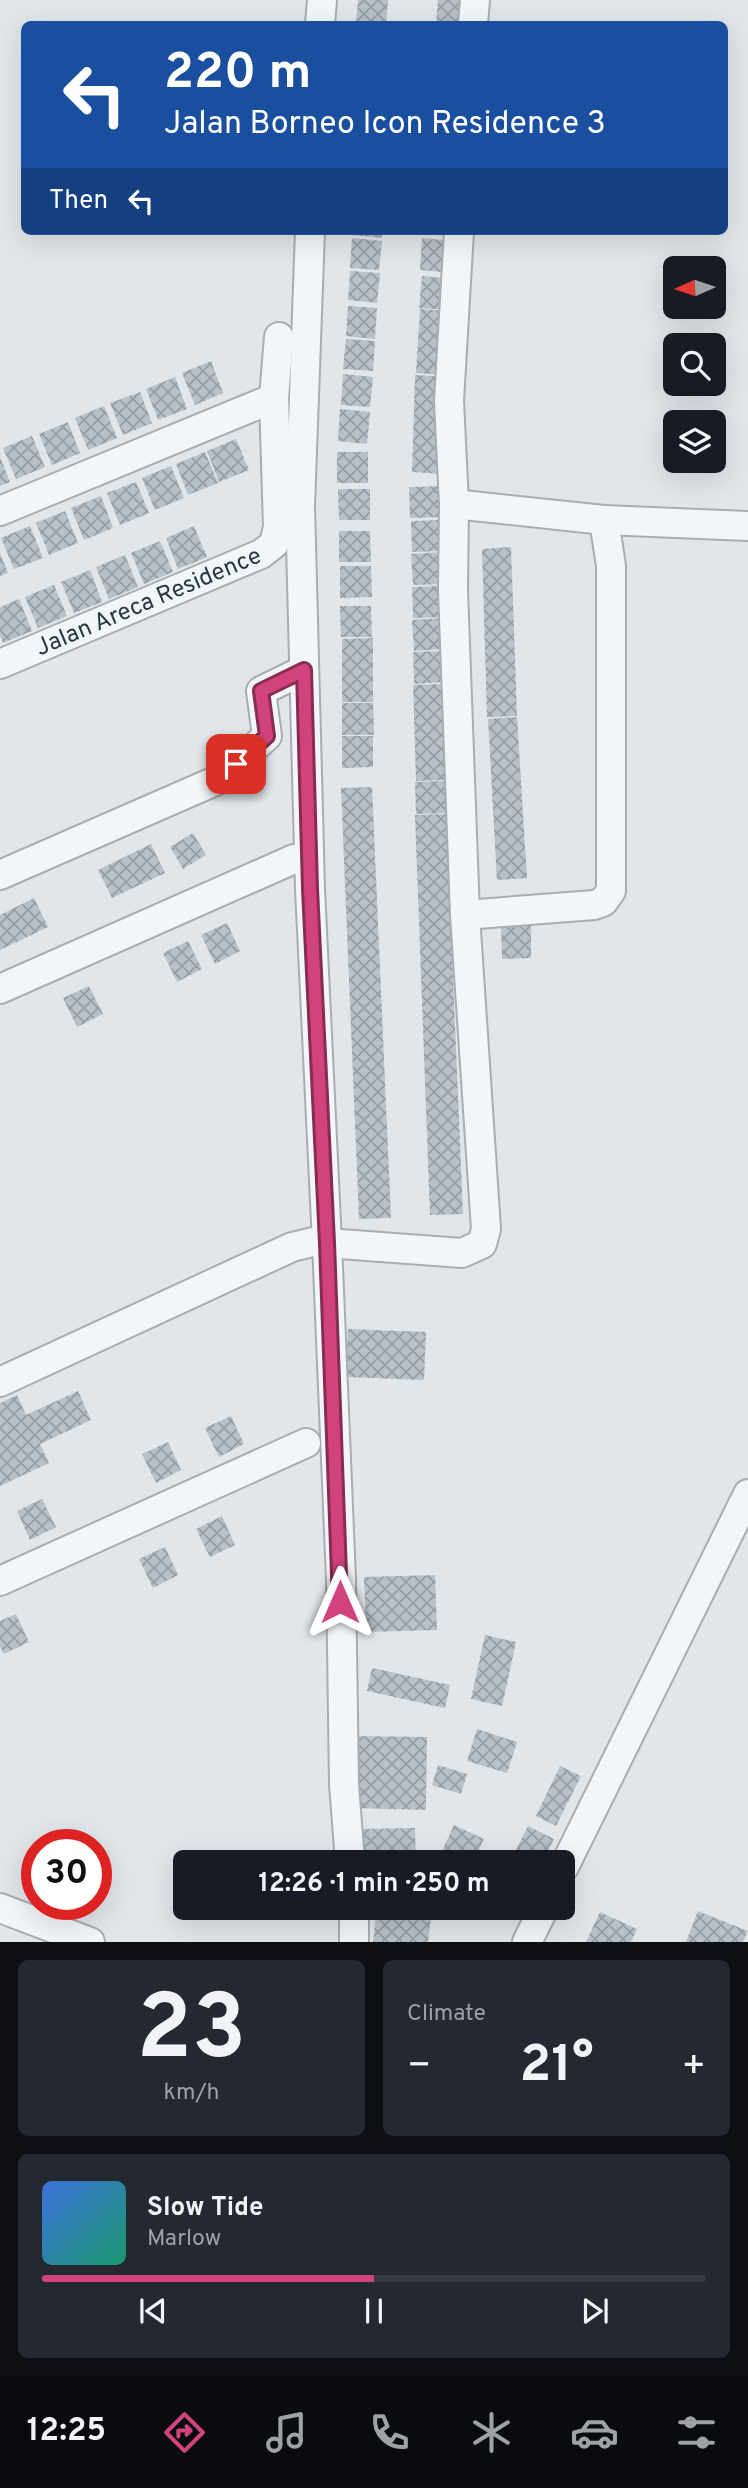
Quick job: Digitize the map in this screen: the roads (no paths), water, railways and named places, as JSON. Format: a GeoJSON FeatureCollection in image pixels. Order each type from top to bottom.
{"type":"FeatureCollection","features":[{"type":"Feature","properties":{"kind":"street"},"geometry":{"type":"LineString","coordinates":[[320,21],[322,0]]}},
{"type":"Feature","properties":{"kind":"street"},"geometry":{"type":"LineString","coordinates":[[473,21],[475,0]]}},
{"type":"Feature","properties":{"kind":"street"},"geometry":{"type":"LineString","coordinates":[[310,235],[300,506],[310,889],[341,1579],[344,1784],[349,1850]]}},
{"type":"Feature","properties":{"kind":"street"},"geometry":{"type":"LineString","coordinates":[[0,1382],[292,1247],[313,1242],[462,1253],[482,1244],[486,1229],[465,915],[453,590],[454,504],[449,401],[459,235]]}},
{"type":"Feature","properties":{"kind":"street","name":"Jalan Areca Residence"},"geometry":{"type":"LineString","coordinates":[[0,664],[270,549],[278,527],[274,398],[279,337]]}},
{"type":"Feature","properties":{"kind":"street"},"geometry":{"type":"LineString","coordinates":[[0,511],[274,398]]}},
{"type":"Feature","properties":{"kind":"street"},"geometry":{"type":"LineString","coordinates":[[454,504],[604,520],[748,526]]}},
{"type":"Feature","properties":{"kind":"street"},"geometry":{"type":"LineString","coordinates":[[465,915],[594,905],[603,902],[611,891],[611,566],[604,520]]}},
{"type":"Feature","properties":{"kind":"street"},"geometry":{"type":"LineString","coordinates":[[0,875],[220,779],[267,736],[261,691],[304,670]]}},
{"type":"Feature","properties":{"kind":"street"},"geometry":{"type":"LineString","coordinates":[[0,989],[295,859]]}},
{"type":"Feature","properties":{"kind":"street"},"geometry":{"type":"LineString","coordinates":[[0,1581],[306,1443]]}},
{"type":"Feature","properties":{"kind":"street"},"geometry":{"type":"LineString","coordinates":[[572,1850],[748,1494]]}},
{"type":"Feature","properties":{"kind":"street"},"geometry":{"type":"LineString","coordinates":[[0,1908],[90,1942]]}},
{"type":"Feature","properties":{"kind":"street"},"geometry":{"type":"LineString","coordinates":[[354,1920],[354,1942]]}},
{"type":"Feature","properties":{"kind":"street"},"geometry":{"type":"LineString","coordinates":[[527,1942],[538,1920]]}}]}
